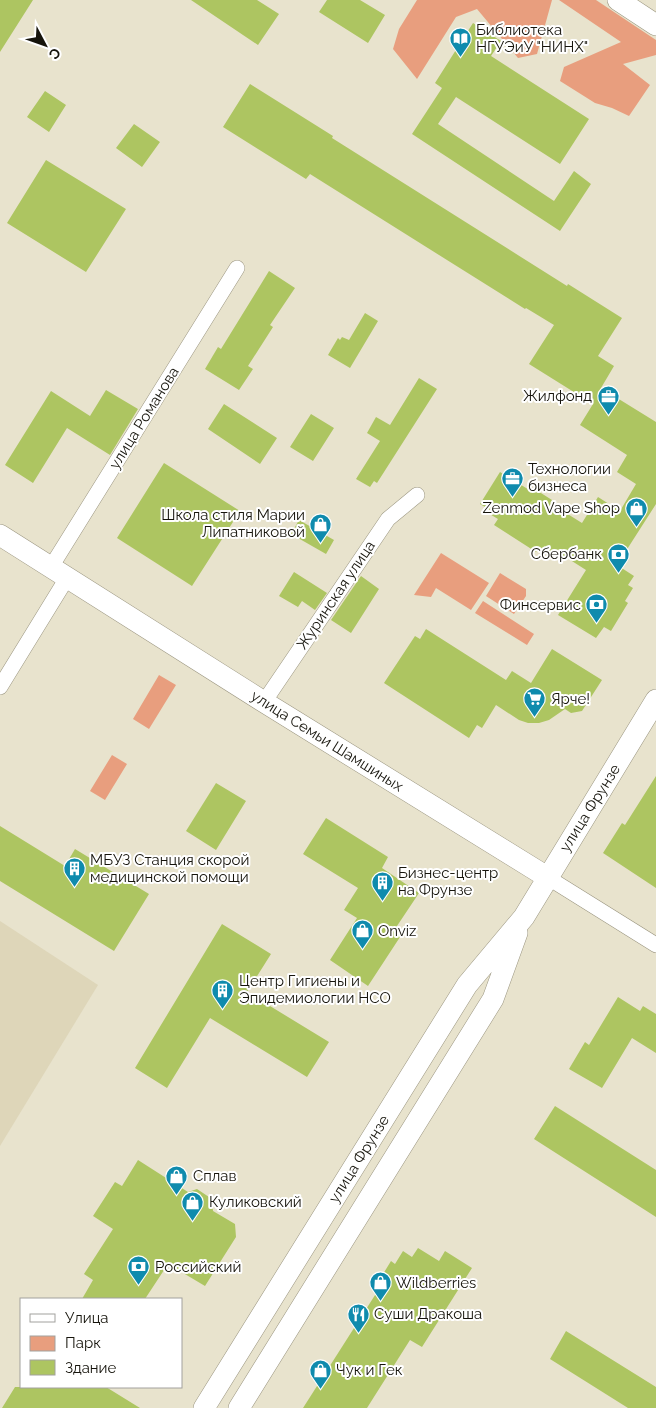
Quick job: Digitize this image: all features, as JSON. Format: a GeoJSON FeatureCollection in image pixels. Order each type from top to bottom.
{"type":"FeatureCollection","features":[{"type":"Feature","properties":{"kind":"main road"},"geometry":{"type":"LineString","coordinates":[[618,0],[656,26]]}},
{"type":"Feature","properties":{"kind":"main road","name":"улица Семьи Шамшиных"},"geometry":{"type":"LineString","coordinates":[[0,535],[264,702],[547,877]]}},
{"type":"Feature","properties":{"kind":"main road","name":"улица Фрунзе"},"geometry":{"type":"LineString","coordinates":[[239,1408],[493,999],[524,917],[656,700]]}},
{"type":"Feature","properties":{"kind":"main road","name":"улица Фрунзе"},"geometry":{"type":"LineString","coordinates":[[204,1408],[467,985],[524,917]]}},
{"type":"Feature","properties":{"kind":"street","name":"улица Романова"},"geometry":{"type":"LineString","coordinates":[[0,686],[59,572],[237,268]]}},
{"type":"Feature","properties":{"kind":"street","name":"Журинская улица"},"geometry":{"type":"LineString","coordinates":[[264,702],[388,519],[417,495]]}},
{"type":"Feature","properties":{"kind":"street","name":"улица Семьи Шамшиных"},"geometry":{"type":"LineString","coordinates":[[547,877],[656,945]]}},
{"type":"Feature","properties":{"kind":"shaded area"},"geometry":{"type":"Polygon","coordinates":[[[0,921],[98,985],[0,1146],[0,921]]]}},
{"type":"Feature","properties":{"kind":"green space"},"geometry":{"type":"Polygon","coordinates":[[[417,0],[552,0],[537,54],[518,58],[477,9],[456,17],[417,79],[393,49],[399,29],[417,0]]]}},
{"type":"Feature","properties":{"kind":"green space"},"geometry":{"type":"Polygon","coordinates":[[[559,0],[596,0],[656,40],[656,55],[623,64],[650,85],[629,116],[595,103],[560,81],[564,67],[621,42],[559,0]]]}},
{"type":"Feature","properties":{"kind":"green space"},"geometry":{"type":"Polygon","coordinates":[[[441,553],[489,583],[471,610],[436,588],[431,597],[414,595],[441,553]]]}},
{"type":"Feature","properties":{"kind":"green space"},"geometry":{"type":"Polygon","coordinates":[[[500,573],[526,589],[526,596],[514,614],[486,596],[500,573]]]}},
{"type":"Feature","properties":{"kind":"green space"},"geometry":{"type":"Polygon","coordinates":[[[483,601],[534,634],[527,645],[475,613],[483,601]]]}},
{"type":"Feature","properties":{"kind":"green space"},"geometry":{"type":"Polygon","coordinates":[[[159,675],[176,685],[149,729],[133,719],[159,675]]]}},
{"type":"Feature","properties":{"kind":"green space"},"geometry":{"type":"Polygon","coordinates":[[[112,755],[127,764],[105,800],[90,791],[112,755]]]}},
{"type":"Feature","properties":{"kind":"building"},"geometry":{"type":"Polygon","coordinates":[[[0,0],[33,0],[0,52],[0,0]]]}},
{"type":"Feature","properties":{"kind":"building"},"geometry":{"type":"Polygon","coordinates":[[[191,0],[257,0],[279,14],[258,45],[191,0]]]}},
{"type":"Feature","properties":{"kind":"building"},"geometry":{"type":"Polygon","coordinates":[[[327,0],[360,0],[385,15],[368,43],[319,12],[327,0]]]}},
{"type":"Feature","properties":{"kind":"building"},"geometry":{"type":"Polygon","coordinates":[[[473,23],[501,41],[491,56],[589,119],[560,164],[456,97],[438,124],[554,201],[574,171],[591,184],[560,231],[412,134],[442,88],[435,83],[473,23]]]}},
{"type":"Feature","properties":{"kind":"building"},"geometry":{"type":"Polygon","coordinates":[[[250,84],[567,286],[568,284],[622,318],[598,356],[614,366],[601,388],[656,422],[656,504],[617,565],[634,576],[628,585],[633,588],[625,601],[628,603],[611,631],[604,627],[596,638],[558,615],[586,570],[553,549],[550,554],[539,547],[536,552],[494,525],[498,519],[488,513],[490,510],[480,504],[500,472],[531,491],[533,488],[552,500],[550,503],[582,523],[598,497],[620,511],[636,484],[617,472],[627,455],[580,425],[593,404],[529,364],[554,325],[525,309],[310,174],[306,179],[223,127],[250,84]]]}},
{"type":"Feature","properties":{"kind":"building"},"geometry":{"type":"Polygon","coordinates":[[[45,91],[66,105],[49,132],[27,117],[45,91]]]}},
{"type":"Feature","properties":{"kind":"building"},"geometry":{"type":"Polygon","coordinates":[[[134,124],[160,142],[142,167],[116,148],[134,124]]]}},
{"type":"Feature","properties":{"kind":"building"},"geometry":{"type":"Polygon","coordinates":[[[46,160],[126,209],[86,272],[7,223],[46,160]]]}},
{"type":"Feature","properties":{"kind":"building"},"geometry":{"type":"Polygon","coordinates":[[[269,271],[295,288],[270,325],[273,327],[248,366],[253,369],[239,390],[205,369],[218,347],[221,349],[269,271]]]}},
{"type":"Feature","properties":{"kind":"building"},"geometry":{"type":"Polygon","coordinates":[[[365,313],[378,321],[350,368],[328,355],[338,338],[340,340],[342,337],[349,340],[365,313]]]}},
{"type":"Feature","properties":{"kind":"building"},"geometry":{"type":"Polygon","coordinates":[[[419,378],[437,389],[377,483],[374,481],[370,487],[356,479],[380,441],[367,433],[376,417],[390,425],[419,378]]]}},
{"type":"Feature","properties":{"kind":"building"},"geometry":{"type":"Polygon","coordinates":[[[106,390],[138,409],[110,455],[67,428],[33,483],[5,465],[51,391],[90,416],[106,390]]]}},
{"type":"Feature","properties":{"kind":"building"},"geometry":{"type":"Polygon","coordinates":[[[224,404],[277,438],[260,464],[208,429],[224,404]]]}},
{"type":"Feature","properties":{"kind":"building"},"geometry":{"type":"Polygon","coordinates":[[[311,414],[334,428],[313,461],[290,447],[311,414]]]}},
{"type":"Feature","properties":{"kind":"building"},"geometry":{"type":"Polygon","coordinates":[[[164,463],[240,511],[192,586],[117,538],[164,463]]]}},
{"type":"Feature","properties":{"kind":"building"},"geometry":{"type":"Polygon","coordinates":[[[299,520],[334,540],[326,554],[291,534],[299,520]]]}},
{"type":"Feature","properties":{"kind":"building"},"geometry":{"type":"Polygon","coordinates":[[[294,572],[327,593],[315,610],[302,601],[298,607],[279,596],[294,572]]]}},
{"type":"Feature","properties":{"kind":"building"},"geometry":{"type":"Polygon","coordinates":[[[361,576],[379,589],[351,633],[331,620],[361,576]]]}},
{"type":"Feature","properties":{"kind":"building"},"geometry":{"type":"Polygon","coordinates":[[[426,629],[506,680],[512,671],[531,683],[552,649],[602,680],[582,711],[571,713],[565,709],[549,720],[539,723],[528,723],[519,720],[496,705],[482,728],[477,725],[469,738],[384,683],[415,636],[420,639],[426,629]]]}},
{"type":"Feature","properties":{"kind":"building"},"geometry":{"type":"Polygon","coordinates":[[[656,776],[656,888],[603,853],[622,823],[625,825],[656,776]]]}},
{"type":"Feature","properties":{"kind":"building"},"geometry":{"type":"Polygon","coordinates":[[[216,783],[246,801],[216,850],[186,831],[216,783]]]}},
{"type":"Feature","properties":{"kind":"building","name":"Бизнес-центр на Фрунзе"},"geometry":{"type":"Polygon","coordinates":[[[326,818],[388,857],[382,868],[419,893],[395,929],[402,934],[368,986],[330,960],[357,918],[344,910],[358,888],[303,854],[326,818]]]}},
{"type":"Feature","properties":{"kind":"building","name":"МБУЗ Станция скорой медицинской помощи"},"geometry":{"type":"Polygon","coordinates":[[[0,826],[65,866],[75,849],[149,894],[114,951],[0,881],[0,826]]]}},
{"type":"Feature","properties":{"kind":"building","name":"Центр Гигиены и Эпидемиологии НСО"},"geometry":{"type":"Polygon","coordinates":[[[222,924],[271,954],[247,992],[329,1042],[307,1077],[210,1018],[167,1088],[135,1068],[222,924]]]}},
{"type":"Feature","properties":{"kind":"building"},"geometry":{"type":"Polygon","coordinates":[[[618,997],[640,1011],[643,1006],[656,1014],[656,1053],[632,1038],[602,1088],[569,1069],[585,1042],[589,1045],[618,997]]]}},
{"type":"Feature","properties":{"kind":"building"},"geometry":{"type":"Polygon","coordinates":[[[555,1106],[656,1170],[656,1217],[534,1139],[555,1106]]]}},
{"type":"Feature","properties":{"kind":"building"},"geometry":{"type":"Polygon","coordinates":[[[138,1160],[188,1192],[197,1189],[212,1199],[213,1211],[235,1224],[236,1237],[205,1286],[168,1264],[146,1298],[83,1298],[93,1280],[84,1274],[113,1229],[93,1216],[115,1182],[122,1186],[138,1160]]]}},
{"type":"Feature","properties":{"kind":"building"},"geometry":{"type":"Polygon","coordinates":[[[418,1248],[439,1261],[445,1251],[472,1268],[422,1347],[410,1340],[367,1408],[303,1408],[384,1281],[380,1279],[391,1261],[395,1264],[403,1251],[412,1257],[418,1248]]]}},
{"type":"Feature","properties":{"kind":"building"},"geometry":{"type":"Polygon","coordinates":[[[566,1331],[656,1387],[656,1408],[628,1408],[550,1359],[566,1331]]]}},
{"type":"Feature","properties":{"kind":"building"},"geometry":{"type":"Polygon","coordinates":[[[15,1387],[20,1387],[108,1388],[140,1408],[2,1408],[15,1387]]]}},
{"type":"Feature","properties":{"kind":"place","name":"Библиотека НГУЭиУ \"НИНХ\""},"geometry":{"type":"Point","coordinates":[460,58]}},
{"type":"Feature","properties":{"kind":"place","name":"Жилфонд"},"geometry":{"type":"Point","coordinates":[608,415]}},
{"type":"Feature","properties":{"kind":"place","name":"Технологии бизнеса"},"geometry":{"type":"Point","coordinates":[512,497]}},
{"type":"Feature","properties":{"kind":"place","name":"Zenmod Vape Shop"},"geometry":{"type":"Point","coordinates":[636,527]}},
{"type":"Feature","properties":{"kind":"place","name":"Школа стиля Марии Липатниковой"},"geometry":{"type":"Point","coordinates":[321,543]}},
{"type":"Feature","properties":{"kind":"place","name":"Сбербанк"},"geometry":{"type":"Point","coordinates":[618,573]}},
{"type":"Feature","properties":{"kind":"place","name":"Финсервис"},"geometry":{"type":"Point","coordinates":[597,624]}},
{"type":"Feature","properties":{"kind":"place","name":"Ярче!"},"geometry":{"type":"Point","coordinates":[535,718]}},
{"type":"Feature","properties":{"kind":"place","name":"МБУЗ Станция скорой медицинской помощи"},"geometry":{"type":"Point","coordinates":[74,888]}},
{"type":"Feature","properties":{"kind":"place","name":"Бизнес-центр на Фрунзе"},"geometry":{"type":"Point","coordinates":[382,901]}},
{"type":"Feature","properties":{"kind":"place","name":"Onviz"},"geometry":{"type":"Point","coordinates":[362,950]}},
{"type":"Feature","properties":{"kind":"place","name":"Центр Гигиены и Эпидемиологии НСО"},"geometry":{"type":"Point","coordinates":[223,1009]}},
{"type":"Feature","properties":{"kind":"place","name":"Сплав"},"geometry":{"type":"Point","coordinates":[177,1195]}},
{"type":"Feature","properties":{"kind":"place","name":"Куликовский"},"geometry":{"type":"Point","coordinates":[193,1221]}},
{"type":"Feature","properties":{"kind":"place","name":"Российский"},"geometry":{"type":"Point","coordinates":[139,1286]}},
{"type":"Feature","properties":{"kind":"place","name":"Wildberries"},"geometry":{"type":"Point","coordinates":[380,1302]}},
{"type":"Feature","properties":{"kind":"place","name":"Суши Дракоша"},"geometry":{"type":"Point","coordinates":[358,1333]}},
{"type":"Feature","properties":{"kind":"place","name":"Чук и Гек"},"geometry":{"type":"Point","coordinates":[320,1389]}}]}
